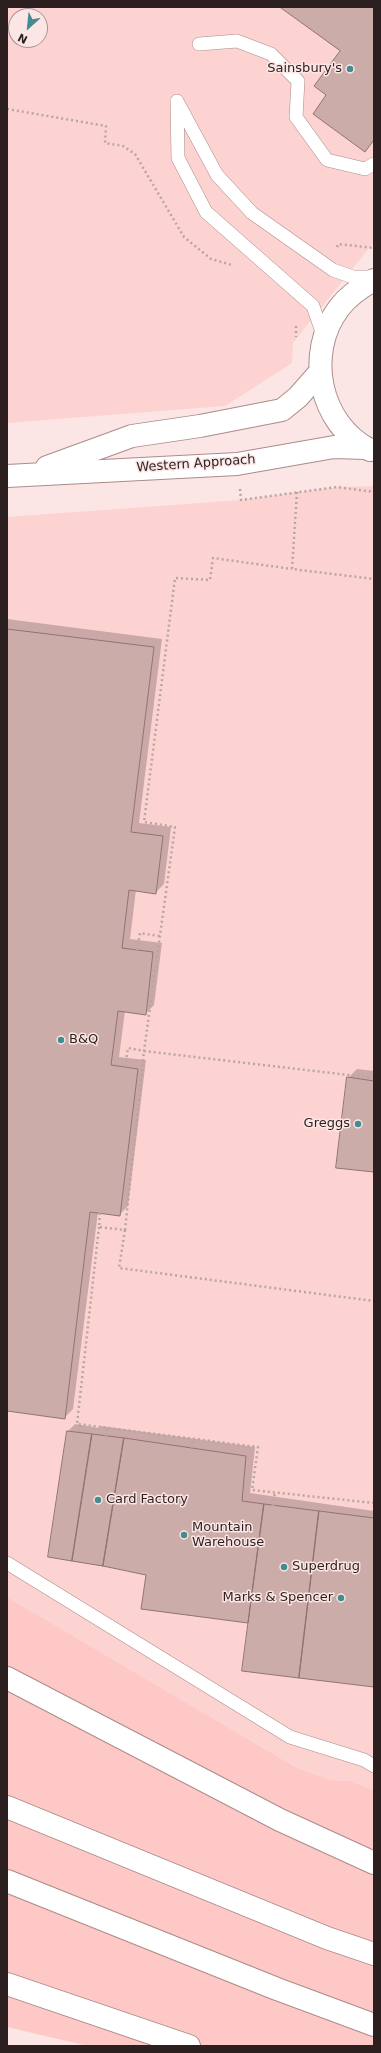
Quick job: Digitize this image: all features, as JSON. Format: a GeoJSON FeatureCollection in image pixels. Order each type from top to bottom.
{"type":"FeatureCollection","features":[{"type":"Feature","properties":{"kind":"main road"},"geometry":{"type":"LineString","coordinates":[[369,450],[350,437],[338,423],[325,396],[320,372],[320,355],[324,338],[338,308],[350,296],[374,278]]}},
{"type":"Feature","properties":{"kind":"main road","name":"Western Approach"},"geometry":{"type":"LineString","coordinates":[[13,477],[132,436],[200,426],[282,410],[298,397],[320,372]]}},
{"type":"Feature","properties":{"kind":"main road","name":"Western Approach"},"geometry":{"type":"LineString","coordinates":[[13,477],[237,464],[334,447],[369,450]]}},
{"type":"Feature","properties":{"kind":"main road"},"geometry":{"type":"LineString","coordinates":[[7,1678],[280,1820],[374,1863]]}},
{"type":"Feature","properties":{"kind":"main road"},"geometry":{"type":"LineString","coordinates":[[7,1807],[327,1938],[374,1954]]}},
{"type":"Feature","properties":{"kind":"main road"},"geometry":{"type":"LineString","coordinates":[[7,1880],[276,1989],[374,2025]]}},
{"type":"Feature","properties":{"kind":"main road"},"geometry":{"type":"LineString","coordinates":[[7,1984],[189,2046]]}},
{"type":"Feature","properties":{"kind":"lane"},"geometry":{"type":"LineString","coordinates":[[199,44],[237,41],[271,54],[298,81],[296,117],[327,160],[365,170],[374,164]]}},
{"type":"Feature","properties":{"kind":"lane"},"geometry":{"type":"LineString","coordinates":[[324,338],[313,306],[206,212],[178,158],[177,101],[217,175],[252,213],[333,270],[353,277],[374,278]]}},
{"type":"Feature","properties":{"kind":"lane"},"geometry":{"type":"LineString","coordinates":[[7,1563],[290,1737],[364,1760],[374,1766]]}},
{"type":"Feature","properties":{"kind":"path"},"geometry":{"type":"LineString","coordinates":[[7,109],[106,126],[105,143],[123,146],[135,154],[184,237],[211,259],[234,265]]}},
{"type":"Feature","properties":{"kind":"path"},"geometry":{"type":"LineString","coordinates":[[338,244],[374,248]]}},
{"type":"Feature","properties":{"kind":"path"},"geometry":{"type":"LineString","coordinates":[[296,342],[297,321]]}},
{"type":"Feature","properties":{"kind":"path"},"geometry":{"type":"LineString","coordinates":[[241,500],[337,487],[374,492]]}},
{"type":"Feature","properties":{"kind":"path"},"geometry":{"type":"LineString","coordinates":[[292,569],[296,492]]}},
{"type":"Feature","properties":{"kind":"path"},"geometry":{"type":"LineString","coordinates":[[374,579],[213,558],[210,580],[175,578],[144,822],[175,827],[144,1051],[125,1230],[119,1268],[374,1301]]}},
{"type":"Feature","properties":{"kind":"path"},"geometry":{"type":"LineString","coordinates":[[137,950],[140,933],[160,936]]}},
{"type":"Feature","properties":{"kind":"path"},"geometry":{"type":"LineString","coordinates":[[125,1067],[128,1048],[374,1078]]}},
{"type":"Feature","properties":{"kind":"path"},"geometry":{"type":"LineString","coordinates":[[100,1213],[77,1424],[258,1447],[252,1490],[374,1503]]}},
{"type":"Feature","properties":{"kind":"path"},"geometry":{"type":"LineString","coordinates":[[99,1227],[125,1230]]}},
{"type":"Feature","properties":{"kind":"path"},"geometry":{"type":"LineString","coordinates":[[79,1432],[81,1424]]}},
{"type":"Feature","properties":{"kind":"path"},"geometry":{"type":"LineString","coordinates":[[106,1436],[108,1428]]}},
{"type":"Feature","properties":{"kind":"path"},"geometry":{"type":"LineString","coordinates":[[192,1448],[193,1439]]}},
{"type":"Feature","properties":{"kind":"path"},"geometry":{"type":"LineString","coordinates":[[273,1506],[275,1492]]}},
{"type":"Feature","properties":{"kind":"shaded area"},"geometry":{"type":"Polygon","coordinates":[[[7,7],[374,7],[374,242],[293,343],[292,363],[225,406],[7,423],[7,7]]]}},
{"type":"Feature","properties":{"kind":"shaded area"},"geometry":{"type":"Polygon","coordinates":[[[374,486],[374,1790],[349,1781],[330,1780],[297,1768],[7,1597],[7,517],[241,500],[337,487],[374,486]]]}},
{"type":"Feature","properties":{"kind":"shaded area"},"geometry":{"type":"Polygon","coordinates":[[[7,1597],[297,1768],[330,1780],[349,1781],[374,1790],[374,2046],[88,2046],[7,2027],[7,1597]]]}},
{"type":"Feature","properties":{"kind":"building","name":"Sainsbury's"},"geometry":{"type":"Polygon","coordinates":[[[280,7],[374,7],[374,140],[365,152],[313,114],[326,95],[314,86],[340,51],[280,7]]]}},
{"type":"Feature","properties":{"kind":"building","name":"B&Q"},"geometry":{"type":"Polygon","coordinates":[[[7,629],[154,647],[131,832],[163,836],[156,894],[129,890],[122,948],[153,952],[146,1015],[118,1011],[111,1065],[138,1069],[120,1216],[90,1212],[65,1419],[7,1411],[7,629]]]}},
{"type":"Feature","properties":{"kind":"building","name":"Greggs"},"geometry":{"type":"Polygon","coordinates":[[[347,1077],[374,1081],[374,1172],[336,1168],[347,1077]]]}},
{"type":"Feature","properties":{"kind":"building"},"geometry":{"type":"Polygon","coordinates":[[[67,1431],[92,1434],[72,1561],[48,1557],[67,1431]]]}},
{"type":"Feature","properties":{"kind":"building","name":"Card Factory"},"geometry":{"type":"Polygon","coordinates":[[[92,1434],[124,1438],[103,1566],[72,1561],[92,1434]]]}},
{"type":"Feature","properties":{"kind":"building","name":"Mountain Warehouse"},"geometry":{"type":"Polygon","coordinates":[[[124,1438],[246,1456],[242,1501],[264,1504],[248,1623],[141,1609],[146,1575],[103,1566],[124,1438]]]}},
{"type":"Feature","properties":{"kind":"building","name":"Superdrug"},"geometry":{"type":"Polygon","coordinates":[[[264,1504],[319,1511],[299,1678],[242,1671],[264,1504]]]}},
{"type":"Feature","properties":{"kind":"building","name":"Marks & Spencer"},"geometry":{"type":"Polygon","coordinates":[[[319,1511],[374,1518],[374,1687],[299,1678],[319,1511]]]}},
{"type":"Feature","properties":{"kind":"place","name":"Sainsbury's"},"geometry":{"type":"Point","coordinates":[350,69]}},
{"type":"Feature","properties":{"kind":"place","name":"B&Q"},"geometry":{"type":"Point","coordinates":[61,1040]}},
{"type":"Feature","properties":{"kind":"place","name":"Greggs"},"geometry":{"type":"Point","coordinates":[358,1124]}},
{"type":"Feature","properties":{"kind":"place","name":"Card Factory"},"geometry":{"type":"Point","coordinates":[98,1500]}},
{"type":"Feature","properties":{"kind":"place","name":"Mountain Warehouse"},"geometry":{"type":"Point","coordinates":[184,1535]}},
{"type":"Feature","properties":{"kind":"place","name":"Superdrug"},"geometry":{"type":"Point","coordinates":[284,1567]}},
{"type":"Feature","properties":{"kind":"place","name":"Marks & Spencer"},"geometry":{"type":"Point","coordinates":[341,1598]}}]}
